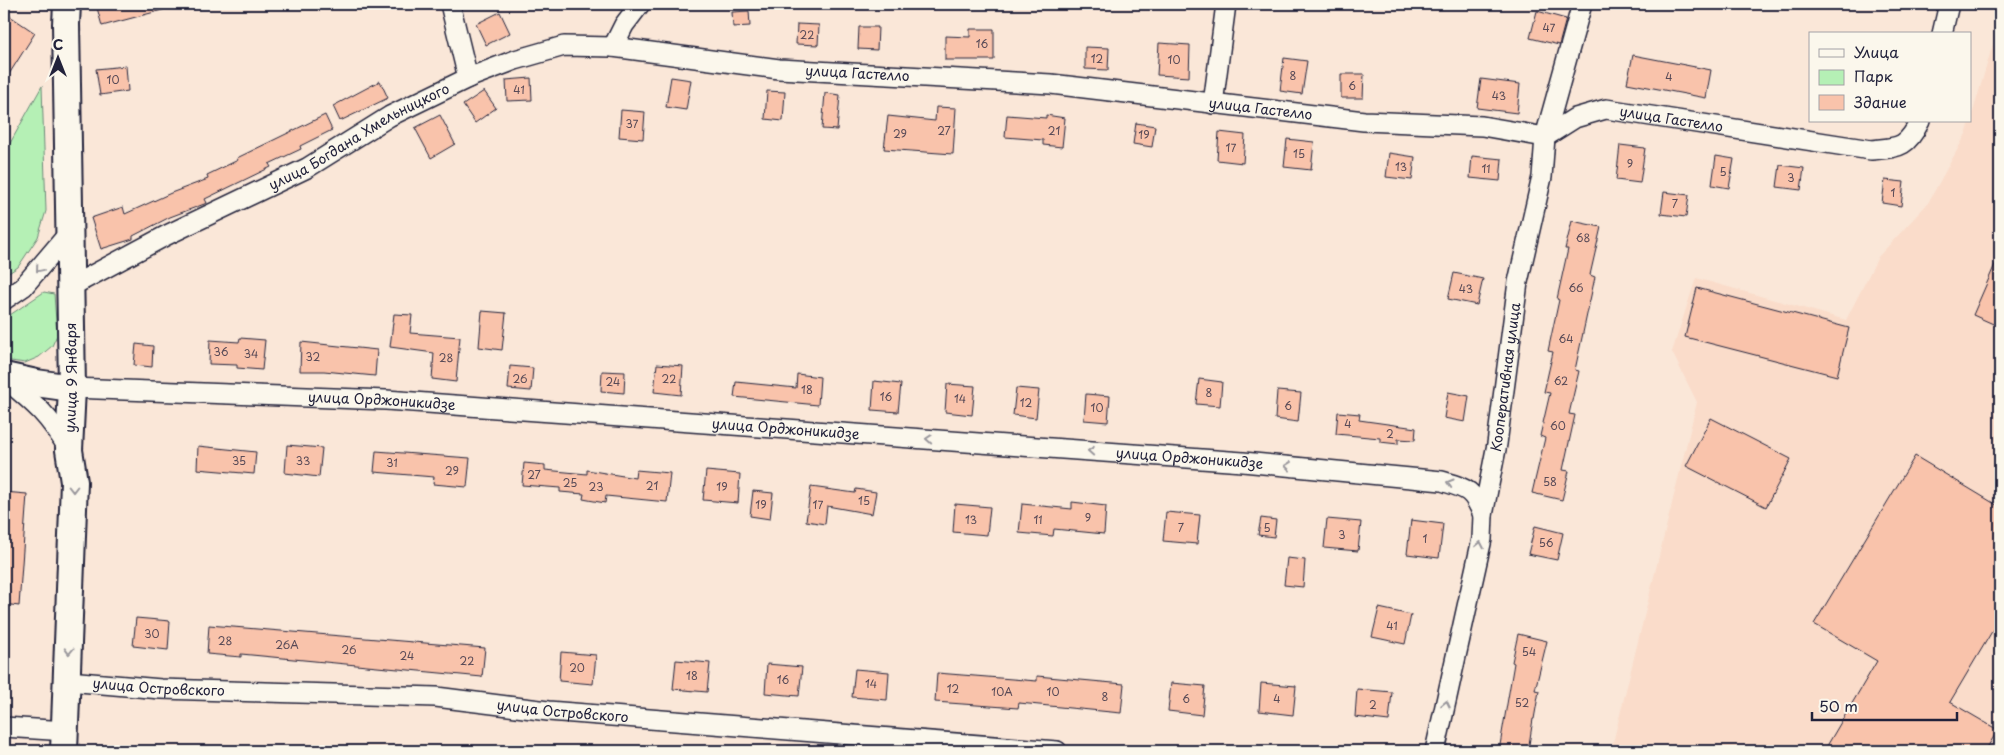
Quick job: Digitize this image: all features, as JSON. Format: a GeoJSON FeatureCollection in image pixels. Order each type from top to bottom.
{"type":"FeatureCollection","features":[{"type":"Feature","properties":{"kind":"main road","name":"улица 9 Января"},"geometry":{"type":"LineString","coordinates":[[65,741],[74,482],[69,450],[72,388],[67,4]]}},
{"type":"Feature","properties":{"kind":"main road"},"geometry":{"type":"LineString","coordinates":[[4,377],[72,388]]}},
{"type":"Feature","properties":{"kind":"street"},"geometry":{"type":"LineString","coordinates":[[450,4],[468,78]]}},
{"type":"Feature","properties":{"kind":"street"},"geometry":{"type":"LineString","coordinates":[[613,47],[624,25],[640,4]]}},
{"type":"Feature","properties":{"kind":"street"},"geometry":{"type":"LineString","coordinates":[[1213,104],[1226,4]]}},
{"type":"Feature","properties":{"kind":"street","name":"Кооперативная улица"},"geometry":{"type":"LineString","coordinates":[[1435,751],[1482,539],[1483,515],[1497,444],[1518,282],[1542,177],[1545,137],[1582,4]]}},
{"type":"Feature","properties":{"kind":"street"},"geometry":{"type":"LineString","coordinates":[[1942,32],[1949,4]]}},
{"type":"Feature","properties":{"kind":"street","name":"улица Богдана Хмельницкого"},"geometry":{"type":"LineString","coordinates":[[70,286],[167,235],[308,168],[390,116],[468,78],[515,60],[564,46],[613,47]]}},
{"type":"Feature","properties":{"kind":"street","name":"улица Гастелло"},"geometry":{"type":"LineString","coordinates":[[613,47],[779,68],[1051,84],[1364,121],[1482,126],[1545,137],[1575,118],[1606,109],[1871,150],[1900,147],[1914,134],[1920,122]]}},
{"type":"Feature","properties":{"kind":"street"},"geometry":{"type":"LineString","coordinates":[[4,300],[23,287],[69,233]]}},
{"type":"Feature","properties":{"kind":"street"},"geometry":{"type":"LineString","coordinates":[[4,377],[39,407],[56,427],[69,450]]}},
{"type":"Feature","properties":{"kind":"street","name":"улица Орджоникидзе"},"geometry":{"type":"LineString","coordinates":[[72,388],[386,400],[1243,462],[1442,481],[1461,486],[1476,497],[1483,515]]}},
{"type":"Feature","properties":{"kind":"street","name":"улица Островского"},"geometry":{"type":"LineString","coordinates":[[68,681],[161,689],[436,698],[548,711],[1057,751]]}},
{"type":"Feature","properties":{"kind":"street"},"geometry":{"type":"LineString","coordinates":[[4,727],[65,741]]}},
{"type":"Feature","properties":{"kind":"shaded area"},"geometry":{"type":"Polygon","coordinates":[[[2000,20],[2000,751],[1611,751],[1697,402],[1672,352],[1696,278],[1846,320],[1878,257],[1928,203],[1967,132],[1970,122],[1972,122],[1972,115],[2000,20]]]}},
{"type":"Feature","properties":{"kind":"green space"},"geometry":{"type":"Polygon","coordinates":[[[42,86],[46,211],[38,237],[18,267],[4,276],[4,154],[42,86]]]}},
{"type":"Feature","properties":{"kind":"green space"},"geometry":{"type":"Polygon","coordinates":[[[44,292],[54,294],[57,335],[52,346],[39,357],[25,363],[4,360],[4,319],[44,292]]]}},
{"type":"Feature","properties":{"kind":"building"},"geometry":{"type":"Polygon","coordinates":[[[96,4],[165,4],[166,9],[102,26],[96,4]]]}},
{"type":"Feature","properties":{"kind":"building"},"geometry":{"type":"Polygon","coordinates":[[[749,11],[750,26],[733,27],[732,12],[749,11]]]}},
{"type":"Feature","properties":{"kind":"building"},"geometry":{"type":"Polygon","coordinates":[[[1537,11],[1566,19],[1559,45],[1530,38],[1537,11]]]}},
{"type":"Feature","properties":{"kind":"building"},"geometry":{"type":"Polygon","coordinates":[[[4,12],[35,33],[4,82],[4,12]]]}},
{"type":"Feature","properties":{"kind":"building"},"geometry":{"type":"Polygon","coordinates":[[[500,12],[510,33],[486,45],[476,24],[500,12]]]}},
{"type":"Feature","properties":{"kind":"building"},"geometry":{"type":"Polygon","coordinates":[[[797,24],[819,25],[818,45],[796,44],[797,24]]]}},
{"type":"Feature","properties":{"kind":"building"},"geometry":{"type":"Polygon","coordinates":[[[859,27],[878,27],[877,50],[858,49],[859,27]]]}},
{"type":"Feature","properties":{"kind":"building"},"geometry":{"type":"Polygon","coordinates":[[[970,29],[994,29],[994,60],[945,60],[945,36],[970,37],[970,29]]]}},
{"type":"Feature","properties":{"kind":"building"},"geometry":{"type":"Polygon","coordinates":[[[1159,43],[1190,45],[1189,77],[1157,75],[1159,43]]]}},
{"type":"Feature","properties":{"kind":"building"},"geometry":{"type":"Polygon","coordinates":[[[1085,47],[1109,48],[1108,70],[1085,69],[1085,47]]]}},
{"type":"Feature","properties":{"kind":"building"},"geometry":{"type":"Polygon","coordinates":[[[1633,55],[1711,70],[1706,98],[1627,83],[1633,55]]]}},
{"type":"Feature","properties":{"kind":"building"},"geometry":{"type":"Polygon","coordinates":[[[1284,58],[1307,61],[1302,94],[1280,91],[1284,58]]]}},
{"type":"Feature","properties":{"kind":"building"},"geometry":{"type":"Polygon","coordinates":[[[126,66],[128,91],[100,95],[96,69],[126,66]]]}},
{"type":"Feature","properties":{"kind":"building"},"geometry":{"type":"Polygon","coordinates":[[[1341,74],[1364,74],[1363,98],[1341,98],[1341,74]]]}},
{"type":"Feature","properties":{"kind":"building"},"geometry":{"type":"Polygon","coordinates":[[[671,77],[691,80],[686,110],[666,107],[671,77]]]}},
{"type":"Feature","properties":{"kind":"building"},"geometry":{"type":"Polygon","coordinates":[[[531,78],[532,100],[507,101],[506,80],[531,78]]]}},
{"type":"Feature","properties":{"kind":"building"},"geometry":{"type":"Polygon","coordinates":[[[1481,79],[1520,84],[1517,113],[1477,108],[1481,79]]]}},
{"type":"Feature","properties":{"kind":"building"},"geometry":{"type":"Polygon","coordinates":[[[380,81],[388,98],[340,121],[333,106],[380,81]]]}},
{"type":"Feature","properties":{"kind":"building"},"geometry":{"type":"Polygon","coordinates":[[[484,91],[496,108],[475,123],[463,105],[484,91]]]}},
{"type":"Feature","properties":{"kind":"building"},"geometry":{"type":"Polygon","coordinates":[[[767,91],[785,92],[783,121],[765,119],[767,91]]]}},
{"type":"Feature","properties":{"kind":"building"},"geometry":{"type":"Polygon","coordinates":[[[825,93],[840,95],[837,130],[822,129],[825,93]]]}},
{"type":"Feature","properties":{"kind":"building"},"geometry":{"type":"Polygon","coordinates":[[[936,107],[956,108],[953,154],[884,149],[888,116],[935,121],[936,107]]]}},
{"type":"Feature","properties":{"kind":"building"},"geometry":{"type":"Polygon","coordinates":[[[621,110],[645,112],[643,139],[619,137],[621,110]]]}},
{"type":"Feature","properties":{"kind":"building"},"geometry":{"type":"Polygon","coordinates":[[[325,115],[332,130],[300,146],[301,149],[269,164],[271,167],[205,199],[207,203],[170,217],[133,236],[133,239],[101,249],[91,218],[123,207],[125,214],[208,179],[207,175],[238,160],[237,158],[325,115]]]}},
{"type":"Feature","properties":{"kind":"building"},"geometry":{"type":"Polygon","coordinates":[[[440,115],[455,144],[431,158],[415,128],[440,115]]]}},
{"type":"Feature","properties":{"kind":"building"},"geometry":{"type":"Polygon","coordinates":[[[1007,115],[1046,118],[1046,115],[1065,118],[1062,147],[1043,145],[1043,140],[1005,137],[1007,115]]]}},
{"type":"Feature","properties":{"kind":"building"},"geometry":{"type":"Polygon","coordinates":[[[1136,123],[1155,126],[1152,147],[1133,144],[1136,123]]]}},
{"type":"Feature","properties":{"kind":"building"},"geometry":{"type":"Polygon","coordinates":[[[1219,132],[1245,135],[1243,163],[1217,160],[1219,132]]]}},
{"type":"Feature","properties":{"kind":"building"},"geometry":{"type":"Polygon","coordinates":[[[1287,139],[1314,142],[1311,170],[1284,167],[1287,139]]]}},
{"type":"Feature","properties":{"kind":"building"},"geometry":{"type":"Polygon","coordinates":[[[1620,145],[1645,148],[1640,183],[1616,180],[1620,145]]]}},
{"type":"Feature","properties":{"kind":"building"},"geometry":{"type":"Polygon","coordinates":[[[1389,153],[1415,157],[1412,180],[1386,177],[1389,153]]]}},
{"type":"Feature","properties":{"kind":"building"},"geometry":{"type":"Polygon","coordinates":[[[1472,156],[1502,159],[1500,181],[1470,178],[1472,156]]]}},
{"type":"Feature","properties":{"kind":"building"},"geometry":{"type":"Polygon","coordinates":[[[1716,156],[1734,159],[1729,188],[1712,185],[1716,156]]]}},
{"type":"Feature","properties":{"kind":"building"},"geometry":{"type":"Polygon","coordinates":[[[1780,165],[1804,168],[1801,190],[1777,187],[1780,165]]]}},
{"type":"Feature","properties":{"kind":"building"},"geometry":{"type":"Polygon","coordinates":[[[1885,180],[1904,182],[1901,206],[1882,203],[1885,180]]]}},
{"type":"Feature","properties":{"kind":"building"},"geometry":{"type":"Polygon","coordinates":[[[1664,192],[1689,195],[1686,217],[1661,214],[1664,192]]]}},
{"type":"Feature","properties":{"kind":"building"},"geometry":{"type":"Polygon","coordinates":[[[1572,221],[1601,227],[1590,275],[1595,277],[1575,370],[1579,371],[1569,414],[1575,415],[1563,470],[1569,471],[1562,500],[1532,493],[1545,438],[1540,436],[1550,393],[1544,392],[1553,352],[1548,351],[1568,249],[1565,249],[1572,221]]]}},
{"type":"Feature","properties":{"kind":"building"},"geometry":{"type":"Polygon","coordinates":[[[2000,253],[2000,327],[1973,315],[2000,253]]]}},
{"type":"Feature","properties":{"kind":"building"},"geometry":{"type":"Polygon","coordinates":[[[1454,273],[1483,279],[1477,305],[1448,299],[1454,273]]]}},
{"type":"Feature","properties":{"kind":"building"},"geometry":{"type":"Polygon","coordinates":[[[1697,288],[1849,328],[1837,376],[1685,337],[1697,288]]]}},
{"type":"Feature","properties":{"kind":"building"},"geometry":{"type":"Polygon","coordinates":[[[482,311],[506,313],[502,350],[479,347],[482,311]]]}},
{"type":"Feature","properties":{"kind":"building"},"geometry":{"type":"Polygon","coordinates":[[[394,314],[412,315],[410,333],[460,337],[456,382],[432,379],[434,353],[390,347],[394,314]]]}},
{"type":"Feature","properties":{"kind":"building"},"geometry":{"type":"Polygon","coordinates":[[[240,338],[265,340],[262,370],[237,368],[237,365],[209,364],[210,340],[239,342],[240,338]]]}},
{"type":"Feature","properties":{"kind":"building"},"geometry":{"type":"Polygon","coordinates":[[[301,342],[377,350],[375,376],[324,371],[300,371],[301,342]]]}},
{"type":"Feature","properties":{"kind":"building"},"geometry":{"type":"Polygon","coordinates":[[[136,344],[153,346],[152,367],[134,365],[136,344]]]}},
{"type":"Feature","properties":{"kind":"building"},"geometry":{"type":"Polygon","coordinates":[[[657,364],[683,366],[681,395],[654,392],[657,364]]]}},
{"type":"Feature","properties":{"kind":"building"},"geometry":{"type":"Polygon","coordinates":[[[510,366],[533,368],[531,391],[508,389],[510,366]]]}},
{"type":"Feature","properties":{"kind":"building"},"geometry":{"type":"Polygon","coordinates":[[[602,371],[625,372],[624,393],[601,391],[602,371]]]}},
{"type":"Feature","properties":{"kind":"building"},"geometry":{"type":"Polygon","coordinates":[[[797,374],[820,377],[818,405],[734,397],[736,382],[796,388],[797,374]]]}},
{"type":"Feature","properties":{"kind":"building"},"geometry":{"type":"Polygon","coordinates":[[[1199,379],[1222,382],[1220,406],[1196,404],[1199,379]]]}},
{"type":"Feature","properties":{"kind":"building"},"geometry":{"type":"Polygon","coordinates":[[[874,381],[901,384],[898,412],[872,410],[874,381]]]}},
{"type":"Feature","properties":{"kind":"building"},"geometry":{"type":"Polygon","coordinates":[[[947,384],[975,386],[972,415],[945,412],[947,384]]]}},
{"type":"Feature","properties":{"kind":"building"},"geometry":{"type":"Polygon","coordinates":[[[1016,388],[1039,390],[1036,418],[1013,415],[1016,388]]]}},
{"type":"Feature","properties":{"kind":"building"},"geometry":{"type":"Polygon","coordinates":[[[1277,391],[1301,393],[1298,422],[1275,419],[1277,391]]]}},
{"type":"Feature","properties":{"kind":"building"},"geometry":{"type":"Polygon","coordinates":[[[1448,392],[1469,396],[1465,422],[1444,418],[1448,392]]]}},
{"type":"Feature","properties":{"kind":"building"},"geometry":{"type":"Polygon","coordinates":[[[1086,394],[1110,396],[1108,422],[1084,420],[1086,394]]]}},
{"type":"Feature","properties":{"kind":"building"},"geometry":{"type":"Polygon","coordinates":[[[1338,412],[1360,414],[1359,420],[1416,428],[1415,440],[1398,439],[1398,444],[1380,442],[1380,438],[1336,434],[1338,412]]]}},
{"type":"Feature","properties":{"kind":"building"},"geometry":{"type":"Polygon","coordinates":[[[1711,418],[1791,459],[1766,507],[1686,466],[1711,418]]]}},
{"type":"Feature","properties":{"kind":"building"},"geometry":{"type":"Polygon","coordinates":[[[287,445],[322,448],[319,477],[285,473],[287,445]]]}},
{"type":"Feature","properties":{"kind":"building"},"geometry":{"type":"Polygon","coordinates":[[[198,446],[256,452],[254,474],[197,469],[198,446]]]}},
{"type":"Feature","properties":{"kind":"building"},"geometry":{"type":"Polygon","coordinates":[[[376,451],[470,458],[467,487],[433,484],[434,477],[374,472],[376,451]]]}},
{"type":"Feature","properties":{"kind":"building"},"geometry":{"type":"Polygon","coordinates":[[[1915,456],[2000,507],[2000,618],[1950,702],[1998,730],[1985,751],[1824,751],[1877,661],[1814,624],[1915,456]]]}},
{"type":"Feature","properties":{"kind":"building"},"geometry":{"type":"Polygon","coordinates":[[[524,463],[545,465],[545,470],[587,474],[587,470],[635,478],[636,470],[670,473],[667,502],[606,496],[605,503],[583,499],[584,494],[560,492],[560,488],[522,485],[524,463]]]}},
{"type":"Feature","properties":{"kind":"building"},"geometry":{"type":"Polygon","coordinates":[[[706,471],[740,474],[738,503],[703,500],[706,471]]]}},
{"type":"Feature","properties":{"kind":"building"},"geometry":{"type":"Polygon","coordinates":[[[811,487],[855,493],[856,489],[876,492],[872,514],[827,506],[825,524],[806,521],[811,487]]]}},
{"type":"Feature","properties":{"kind":"building"},"geometry":{"type":"Polygon","coordinates":[[[753,491],[773,493],[770,519],[750,516],[753,491]]]}},
{"type":"Feature","properties":{"kind":"building"},"geometry":{"type":"Polygon","coordinates":[[[4,492],[27,494],[19,606],[4,604],[4,492]]]}},
{"type":"Feature","properties":{"kind":"building"},"geometry":{"type":"Polygon","coordinates":[[[1072,502],[1106,506],[1104,534],[1054,529],[1053,536],[1019,533],[1022,504],[1072,509],[1072,502]]]}},
{"type":"Feature","properties":{"kind":"building"},"geometry":{"type":"Polygon","coordinates":[[[955,504],[990,507],[987,535],[953,532],[955,504]]]}},
{"type":"Feature","properties":{"kind":"building"},"geometry":{"type":"Polygon","coordinates":[[[1166,512],[1200,515],[1197,544],[1163,541],[1166,512]]]}},
{"type":"Feature","properties":{"kind":"building"},"geometry":{"type":"Polygon","coordinates":[[[1261,518],[1276,520],[1274,537],[1258,535],[1261,518]]]}},
{"type":"Feature","properties":{"kind":"building"},"geometry":{"type":"Polygon","coordinates":[[[1327,519],[1361,522],[1358,551],[1324,548],[1327,519]]]}},
{"type":"Feature","properties":{"kind":"building"},"geometry":{"type":"Polygon","coordinates":[[[1411,520],[1443,524],[1439,558],[1407,554],[1411,520]]]}},
{"type":"Feature","properties":{"kind":"building"},"geometry":{"type":"Polygon","coordinates":[[[1535,526],[1563,533],[1557,560],[1528,554],[1535,526]]]}},
{"type":"Feature","properties":{"kind":"building"},"geometry":{"type":"Polygon","coordinates":[[[1287,558],[1305,560],[1303,587],[1284,585],[1287,558]]]}},
{"type":"Feature","properties":{"kind":"building"},"geometry":{"type":"Polygon","coordinates":[[[1379,608],[1411,615],[1405,644],[1372,637],[1379,608]]]}},
{"type":"Feature","properties":{"kind":"building"},"geometry":{"type":"Polygon","coordinates":[[[136,618],[170,621],[168,650],[133,646],[136,618]]]}},
{"type":"Feature","properties":{"kind":"building"},"geometry":{"type":"Polygon","coordinates":[[[209,625],[485,648],[482,677],[241,654],[241,657],[207,654],[209,625]]]}},
{"type":"Feature","properties":{"kind":"building"},"geometry":{"type":"Polygon","coordinates":[[[1518,634],[1547,641],[1535,690],[1539,691],[1528,751],[1499,751],[1514,663],[1512,662],[1518,634]]]}},
{"type":"Feature","properties":{"kind":"building"},"geometry":{"type":"Polygon","coordinates":[[[561,652],[596,655],[593,684],[559,681],[561,652]]]}},
{"type":"Feature","properties":{"kind":"building"},"geometry":{"type":"Polygon","coordinates":[[[676,660],[710,663],[707,692],[673,689],[676,660]]]}},
{"type":"Feature","properties":{"kind":"building"},"geometry":{"type":"Polygon","coordinates":[[[767,664],[802,667],[799,696],[765,693],[767,664]]]}},
{"type":"Feature","properties":{"kind":"building"},"geometry":{"type":"Polygon","coordinates":[[[855,669],[889,672],[887,700],[852,697],[855,669]]]}},
{"type":"Feature","properties":{"kind":"building"},"geometry":{"type":"Polygon","coordinates":[[[937,673],[1037,681],[1037,676],[1124,684],[1121,713],[1019,703],[1018,708],[935,702],[937,673]]]}},
{"type":"Feature","properties":{"kind":"building"},"geometry":{"type":"Polygon","coordinates":[[[1171,683],[1205,686],[1202,715],[1168,711],[1171,683]]]}},
{"type":"Feature","properties":{"kind":"building"},"geometry":{"type":"Polygon","coordinates":[[[1261,683],[1296,686],[1293,715],[1259,711],[1261,683]]]}},
{"type":"Feature","properties":{"kind":"building"},"geometry":{"type":"Polygon","coordinates":[[[1357,689],[1392,692],[1389,721],[1355,717],[1357,689]]]}}]}
